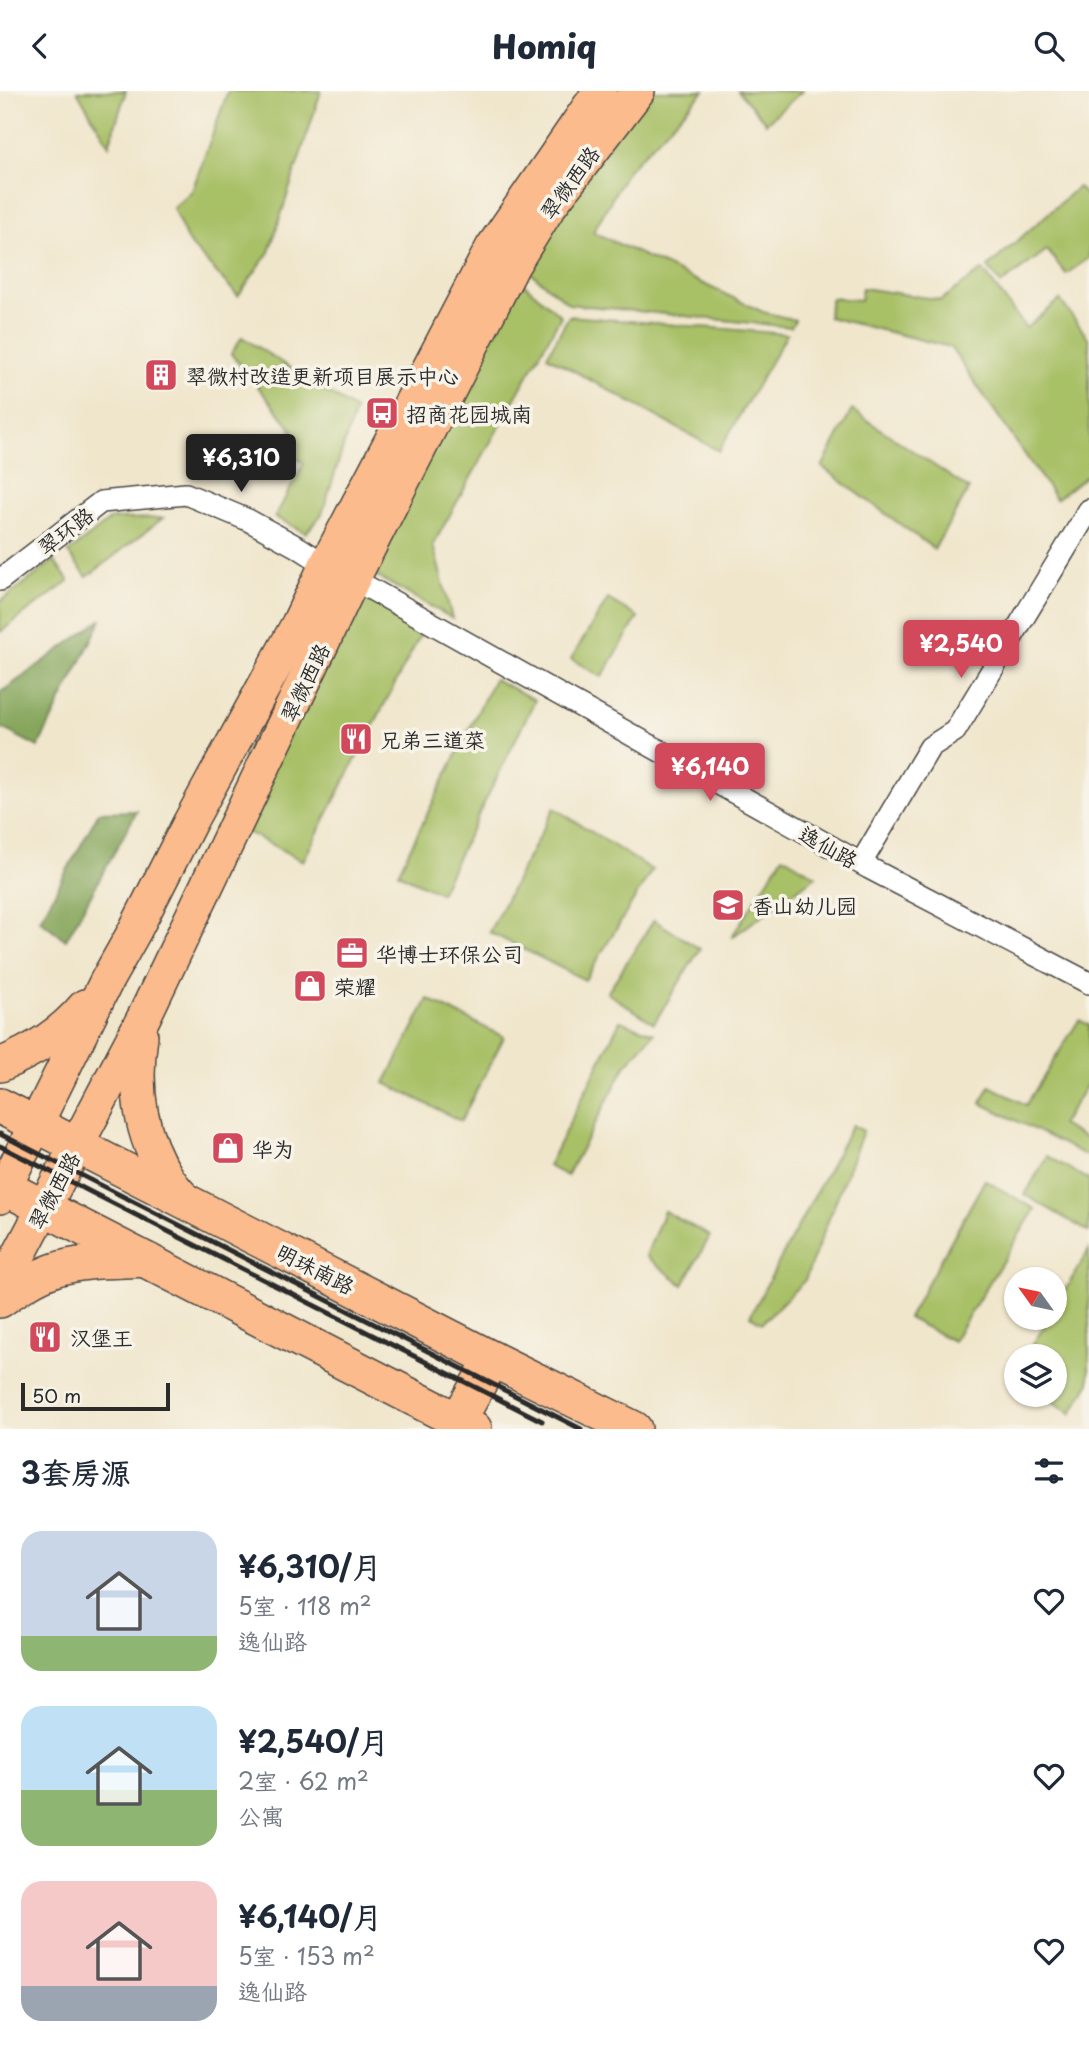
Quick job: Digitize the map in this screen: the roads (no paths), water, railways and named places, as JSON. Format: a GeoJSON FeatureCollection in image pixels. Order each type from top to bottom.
{"type":"FeatureCollection","features":[{"type":"Feature","properties":{"kind":"highway","name":"明珠南路"},"geometry":{"type":"LineString","coordinates":[[0,1106],[634,1429]]}},
{"type":"Feature","properties":{"kind":"highway"},"geometry":{"type":"LineString","coordinates":[[2,1190],[44,1207],[466,1425],[492,1359]]}},
{"type":"Feature","properties":{"kind":"main road","name":"翠微西路"},"geometry":{"type":"LineString","coordinates":[[0,1291],[143,1019],[175,952],[340,572],[492,247],[600,91]]}},
{"type":"Feature","properties":{"kind":"main road","name":"翠微西路"},"geometry":{"type":"LineString","coordinates":[[2,1190],[107,980],[298,624],[340,572],[513,265],[549,207],[638,91]]}},
{"type":"Feature","properties":{"kind":"main road"},"geometry":{"type":"LineString","coordinates":[[134,932],[175,952]]}},
{"type":"Feature","properties":{"kind":"main road"},"geometry":{"type":"LineString","coordinates":[[0,1065],[26,1054],[68,1025],[107,980]]}},
{"type":"Feature","properties":{"kind":"main road"},"geometry":{"type":"LineString","coordinates":[[143,1019],[137,1064],[139,1103],[166,1176],[187,1202]]}},
{"type":"Feature","properties":{"kind":"main road"},"geometry":{"type":"LineString","coordinates":[[0,1301],[29,1281],[54,1270],[80,1265],[148,1260]]}},
{"type":"Feature","properties":{"kind":"street","name":"逸仙路"},"geometry":{"type":"LineString","coordinates":[[137,499],[186,494],[248,520],[861,863],[1089,983]]}},
{"type":"Feature","properties":{"kind":"street","name":"翠环路"},"geometry":{"type":"LineString","coordinates":[[0,580],[101,502],[137,499]]}},
{"type":"Feature","properties":{"kind":"street"},"geometry":{"type":"LineString","coordinates":[[861,863],[930,747],[955,731],[1089,510]]}},
{"type":"Feature","properties":{"kind":"railway"},"geometry":{"type":"LineString","coordinates":[[0,1134],[581,1429]]}},
{"type":"Feature","properties":{"kind":"railway"},"geometry":{"type":"LineString","coordinates":[[0,1146],[542,1421]]}},
{"type":"Feature","properties":{"kind":"place","name":"翠微村改造更新项目展示中心"},"geometry":{"type":"Point","coordinates":[161,375]}},
{"type":"Feature","properties":{"kind":"place","name":"招商花园城南"},"geometry":{"type":"Point","coordinates":[382,413]}},
{"type":"Feature","properties":{"kind":"place","name":"兄弟三道菜"},"geometry":{"type":"Point","coordinates":[356,739]}},
{"type":"Feature","properties":{"kind":"place","name":"香山幼儿园"},"geometry":{"type":"Point","coordinates":[728,905]}},
{"type":"Feature","properties":{"kind":"place","name":"华博士环保公司"},"geometry":{"type":"Point","coordinates":[352,953]}},
{"type":"Feature","properties":{"kind":"place","name":"荣耀"},"geometry":{"type":"Point","coordinates":[310,986]}},
{"type":"Feature","properties":{"kind":"place","name":"华为"},"geometry":{"type":"Point","coordinates":[228,1148]}},
{"type":"Feature","properties":{"kind":"place","name":"汉堡王"},"geometry":{"type":"Point","coordinates":[45,1337]}}]}
